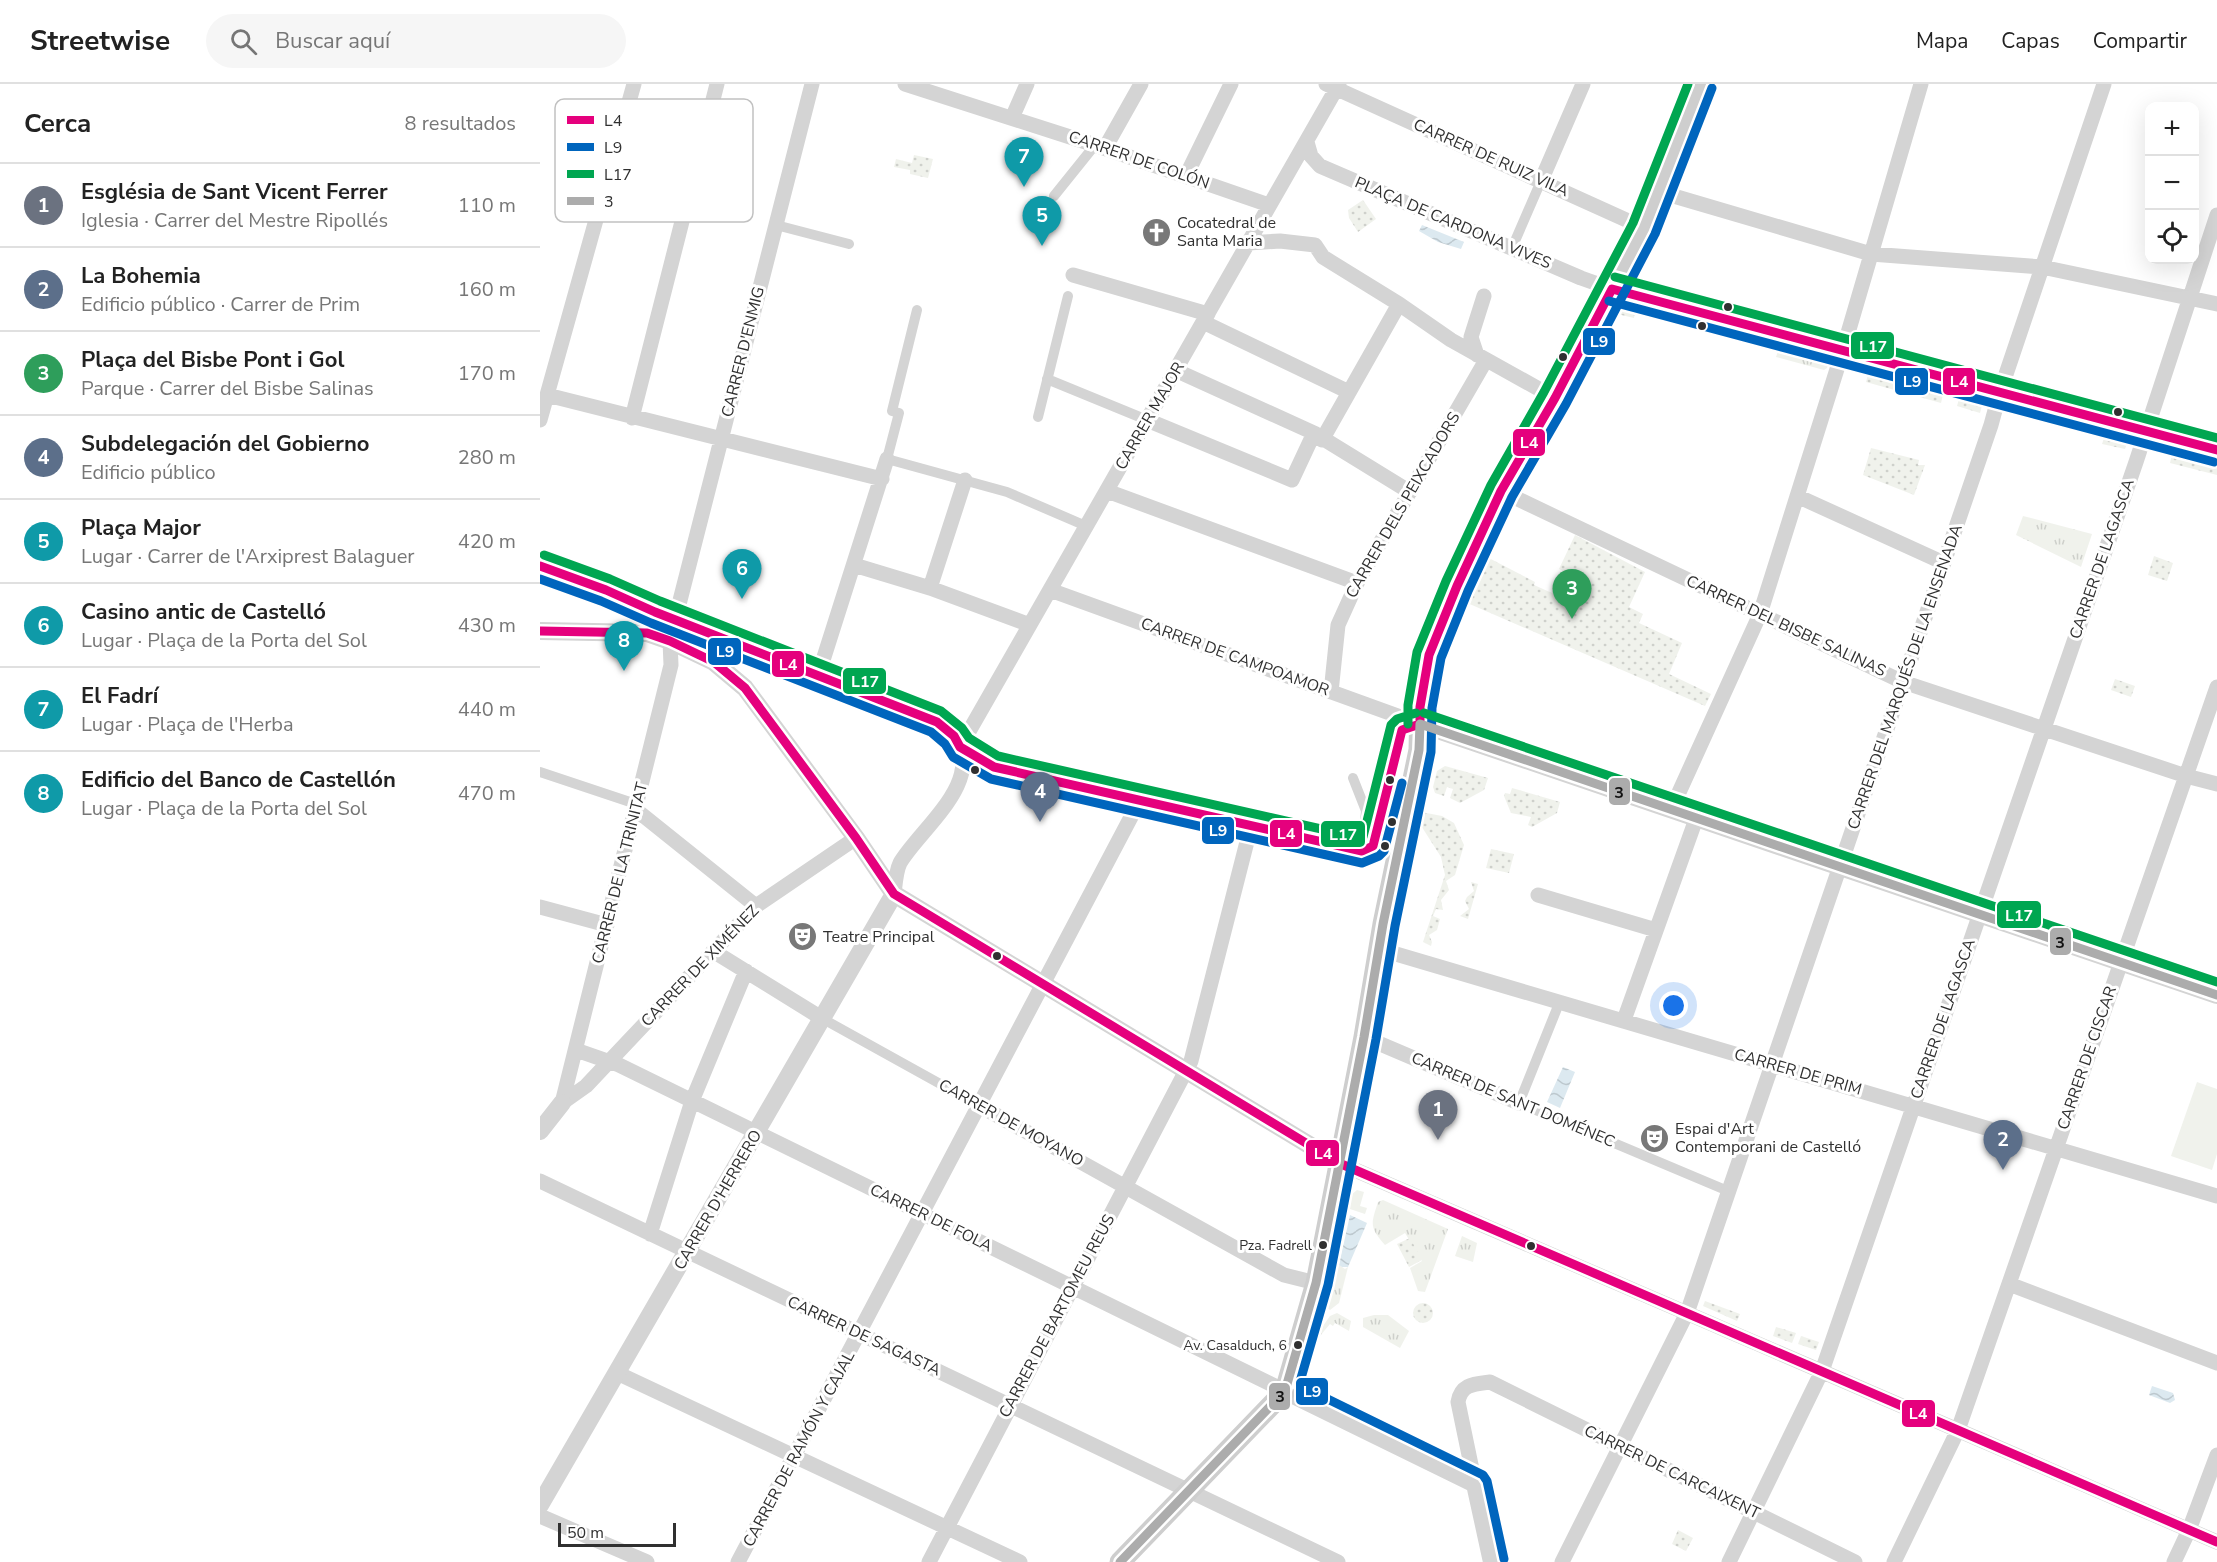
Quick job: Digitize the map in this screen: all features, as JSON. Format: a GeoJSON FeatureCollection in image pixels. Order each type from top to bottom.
{"type":"FeatureCollection","features":[{"type":"Feature","properties":{"kind":"main road"},"geometry":{"type":"LineString","coordinates":[[1120,1562],[1285,1391],[1316,1283],[1419,750],[1420,707],[1429,655],[1457,586],[1501,491],[1555,398],[1644,228],[1701,84]]}},
{"type":"Feature","properties":{"kind":"street"},"geometry":{"type":"LineString","coordinates":[[630,99],[634,84]]}},
{"type":"Feature","properties":{"kind":"street"},"geometry":{"type":"LineString","coordinates":[[713,99],[717,84]]}},
{"type":"Feature","properties":{"kind":"street","name":"CARRER D'ENMIG"},"geometry":{"type":"LineString","coordinates":[[670,641],[812,84]]}},
{"type":"Feature","properties":{"kind":"street","name":"CARRER DE COLÓN"},"geometry":{"type":"LineString","coordinates":[[905,84],[1269,205]]}},
{"type":"Feature","properties":{"kind":"street"},"geometry":{"type":"LineString","coordinates":[[1012,118],[1027,84]]}},
{"type":"Feature","properties":{"kind":"street"},"geometry":{"type":"LineString","coordinates":[[1054,196],[1100,147],[1141,84]]}},
{"type":"Feature","properties":{"kind":"street"},"geometry":{"type":"LineString","coordinates":[[1186,176],[1231,84]]}},
{"type":"Feature","properties":{"kind":"street"},"geometry":{"type":"LineString","coordinates":[[1512,248],[1583,84]]}},
{"type":"Feature","properties":{"kind":"street"},"geometry":{"type":"LineString","coordinates":[[1671,810],[1760,614],[1843,351],[1921,84]]}},
{"type":"Feature","properties":{"kind":"street","name":"CARRER DEL MARQUÉS DE LA ENSENADA"},"geometry":{"type":"LineString","coordinates":[[1562,1562],[1687,1313],[1944,563],[2103,84]]}},
{"type":"Feature","properties":{"kind":"street","name":"CARRER DE RUIZ VILA"},"geometry":{"type":"LineString","coordinates":[[1334,85],[1644,228]]}},
{"type":"Feature","properties":{"kind":"street","name":"CARRER MAJOR"},"geometry":{"type":"LineString","coordinates":[[960,747],[1306,142],[1334,85]]}},
{"type":"Feature","properties":{"kind":"street","name":"PLAÇA DE CARDONA VIVES"},"geometry":{"type":"LineString","coordinates":[[1306,142],[1311,156],[1320,166],[1612,289]]}},
{"type":"Feature","properties":{"kind":"street"},"geometry":{"type":"LineString","coordinates":[[1660,192],[1871,254],[2042,267],[2217,304]]}},
{"type":"Feature","properties":{"kind":"street","name":"CARRER DE LAGASCA"},"geometry":{"type":"LineString","coordinates":[[1729,1562],[1822,1371],[2136,462],[2217,215]]}},
{"type":"Feature","properties":{"kind":"street"},"geometry":{"type":"LineString","coordinates":[[540,420],[595,222]]}},
{"type":"Feature","properties":{"kind":"street"},"geometry":{"type":"LineString","coordinates":[[632,418],[682,222]]}},
{"type":"Feature","properties":{"kind":"street"},"geometry":{"type":"LineString","coordinates":[[776,225],[849,244]]}},
{"type":"Feature","properties":{"kind":"street"},"geometry":{"type":"LineString","coordinates":[[1248,243],[1280,241],[1315,246],[1323,256],[1451,340],[1555,398]]}},
{"type":"Feature","properties":{"kind":"street"},"geometry":{"type":"LineString","coordinates":[[1073,275],[1205,318],[1349,392]]}},
{"type":"Feature","properties":{"kind":"street"},"geometry":{"type":"LineString","coordinates":[[1612,289],[2217,450]]}},
{"type":"Feature","properties":{"kind":"street"},"geometry":{"type":"LineString","coordinates":[[1038,417],[1068,296]]}},
{"type":"Feature","properties":{"kind":"street"},"geometry":{"type":"LineString","coordinates":[[1482,357],[1471,337],[1484,296]]}},
{"type":"Feature","properties":{"kind":"street"},"geometry":{"type":"LineString","coordinates":[[1047,379],[1292,480],[1318,436],[1349,392],[1399,304]]}},
{"type":"Feature","properties":{"kind":"street"},"geometry":{"type":"LineString","coordinates":[[818,676],[882,479],[899,413],[892,411],[917,310]]}},
{"type":"Feature","properties":{"kind":"street","name":"CARRER DELS PEIXCADORS"},"geometry":{"type":"LineString","coordinates":[[1331,692],[1338,625],[1357,583],[1410,492],[1482,357]]}},
{"type":"Feature","properties":{"kind":"street"},"geometry":{"type":"LineString","coordinates":[[1175,370],[1318,436],[1410,492]]}},
{"type":"Feature","properties":{"kind":"street"},"geometry":{"type":"LineString","coordinates":[[547,395],[882,479]]}},
{"type":"Feature","properties":{"kind":"street"},"geometry":{"type":"LineString","coordinates":[[887,459],[1007,492],[1086,526]]}},
{"type":"Feature","properties":{"kind":"street"},"geometry":{"type":"LineString","coordinates":[[930,588],[965,480]]}},
{"type":"Feature","properties":{"kind":"street"},"geometry":{"type":"LineString","coordinates":[[1107,491],[1357,583]]}},
{"type":"Feature","properties":{"kind":"street","name":"CARRER DEL BISBE SALINAS"},"geometry":{"type":"LineString","coordinates":[[1501,491],[1903,682],[2186,776],[2217,784]]}},
{"type":"Feature","properties":{"kind":"street"},"geometry":{"type":"LineString","coordinates":[[1797,496],[1944,563]]}},
{"type":"Feature","properties":{"kind":"street"},"geometry":{"type":"LineString","coordinates":[[854,565],[930,588],[1030,625]]}},
{"type":"Feature","properties":{"kind":"street"},"geometry":{"type":"LineString","coordinates":[[540,566],[606,590],[675,620],[937,723],[954,736],[960,747],[963,763],[961,779],[954,794],[899,864],[894,894]]}},
{"type":"Feature","properties":{"kind":"street","name":"CARRER DE CAMPOAMOR"},"geometry":{"type":"LineString","coordinates":[[1050,590],[1420,724]]}},
{"type":"Feature","properties":{"kind":"street"},"geometry":{"type":"LineString","coordinates":[[540,631],[646,633],[670,641],[714,662],[744,688],[856,838],[894,894],[1339,1163],[2217,1542]]}},
{"type":"Feature","properties":{"kind":"street","name":"CARRER DE LA TRINITAT"},"geometry":{"type":"LineString","coordinates":[[562,1103],[671,665],[670,641]]}},
{"type":"Feature","properties":{"kind":"street","name":"CARRER DE CISCAR"},"geometry":{"type":"LineString","coordinates":[[1894,1562],[1958,1430],[2217,687]]}},
{"type":"Feature","properties":{"kind":"street"},"geometry":{"type":"LineString","coordinates":[[1420,724],[2217,995]]}},
{"type":"Feature","properties":{"kind":"street"},"geometry":{"type":"LineString","coordinates":[[960,747],[994,767],[1362,851],[1366,812],[1353,778]]}},
{"type":"Feature","properties":{"kind":"street"},"geometry":{"type":"LineString","coordinates":[[540,772],[636,807],[756,906]]}},
{"type":"Feature","properties":{"kind":"street","name":"CARRER DE RAMÓN Y CAJAL"},"geometry":{"type":"LineString","coordinates":[[738,1562],[1140,800]]}},
{"type":"Feature","properties":{"kind":"street"},"geometry":{"type":"LineString","coordinates":[[1624,1020],[1696,819]]}},
{"type":"Feature","properties":{"kind":"street","name":"CARRER DE BARTOMEU REUS"},"geometry":{"type":"LineString","coordinates":[[929,1562],[1191,1061],[1251,826]]}},
{"type":"Feature","properties":{"kind":"street","name":"CARRER DE XIMÉNEZ"},"geometry":{"type":"LineString","coordinates":[[609,1061],[756,906],[856,838]]}},
{"type":"Feature","properties":{"kind":"street","name":"CARRER D'HERRERO"},"geometry":{"type":"LineString","coordinates":[[540,1505],[824,1019],[894,894]]}},
{"type":"Feature","properties":{"kind":"street"},"geometry":{"type":"LineString","coordinates":[[1538,895],[1656,930]]}},
{"type":"Feature","properties":{"kind":"street"},"geometry":{"type":"LineString","coordinates":[[540,907],[607,925]]}},
{"type":"Feature","properties":{"kind":"street","name":"CARRER DE PRIM"},"geometry":{"type":"LineString","coordinates":[[1379,949],[2217,1196]]}},
{"type":"Feature","properties":{"kind":"street","name":"CARRER DE MOYANO"},"geometry":{"type":"LineString","coordinates":[[713,951],[824,1019],[1284,1275],[1316,1283]]}},
{"type":"Feature","properties":{"kind":"street"},"geometry":{"type":"LineString","coordinates":[[650,1234],[692,1101],[746,971]]}},
{"type":"Feature","properties":{"kind":"street"},"geometry":{"type":"LineString","coordinates":[[1519,1103],[1560,1001]]}},
{"type":"Feature","properties":{"kind":"street","name":"CARRER DE SANT DOMÉNEC"},"geometry":{"type":"LineString","coordinates":[[1364,1037],[1728,1191]]}},
{"type":"Feature","properties":{"kind":"street","name":"CARRER DE FOLA"},"geometry":{"type":"LineString","coordinates":[[576,1050],[609,1061],[1285,1391]]}},
{"type":"Feature","properties":{"kind":"street","name":"CARRER DE LA TRINITAT"},"geometry":{"type":"LineString","coordinates":[[540,1131],[562,1103],[586,1086],[609,1061]]}},
{"type":"Feature","properties":{"kind":"street","name":"CARRER DE SAGASTA"},"geometry":{"type":"LineString","coordinates":[[540,1181],[1338,1562]]}},
{"type":"Feature","properties":{"kind":"street"},"geometry":{"type":"LineString","coordinates":[[2008,1284],[2217,1363]]}},
{"type":"Feature","properties":{"kind":"street"},"geometry":{"type":"LineString","coordinates":[[617,1372],[1020,1562]]}},
{"type":"Feature","properties":{"kind":"street","name":"CARRER DE CARCAIXENT"},"geometry":{"type":"LineString","coordinates":[[1475,1484],[1458,1402],[1459,1393],[1468,1384],[1490,1382],[1855,1562]]}},
{"type":"Feature","properties":{"kind":"street"},"geometry":{"type":"LineString","coordinates":[[1285,1391],[1475,1484],[1492,1562]]}},
{"type":"Feature","properties":{"kind":"street"},"geometry":{"type":"LineString","coordinates":[[2174,1562],[2189,1530],[2217,1455]]}},
{"type":"Feature","properties":{"kind":"street"},"geometry":{"type":"LineString","coordinates":[[540,1516],[647,1562]]}},
{"type":"Feature","properties":{"kind":"green space"},"geometry":{"type":"Polygon","coordinates":[[[914,155],[933,159],[928,178],[910,174],[910,170],[894,167],[896,159],[912,163],[914,155]]]}},
{"type":"Feature","properties":{"kind":"green space"},"geometry":{"type":"Polygon","coordinates":[[[1363,200],[1376,219],[1358,232],[1349,218],[1348,210],[1363,200]]]}},
{"type":"Feature","properties":{"kind":"green space"},"geometry":{"type":"Polygon","coordinates":[[[1624,302],[1641,305],[1640,311],[1635,310],[1634,318],[1613,313],[1614,308],[1624,302]]]}},
{"type":"Feature","properties":{"kind":"green space"},"geometry":{"type":"Polygon","coordinates":[[[1662,310],[1696,319],[1704,332],[1652,319],[1654,313],[1661,315],[1662,310]]]}},
{"type":"Feature","properties":{"kind":"green space"},"geometry":{"type":"Polygon","coordinates":[[[1712,323],[1738,330],[1737,338],[1719,332],[1712,323]]]}},
{"type":"Feature","properties":{"kind":"green space"},"geometry":{"type":"Polygon","coordinates":[[[1778,351],[1810,358],[1826,354],[1830,358],[1824,370],[1776,357],[1778,351]]]}},
{"type":"Feature","properties":{"kind":"green space"},"geometry":{"type":"Polygon","coordinates":[[[1870,367],[1945,386],[1941,403],[1866,382],[1870,367]]]}},
{"type":"Feature","properties":{"kind":"green space"},"geometry":{"type":"Polygon","coordinates":[[[1961,392],[1984,398],[1980,413],[1957,406],[1961,392]]]}},
{"type":"Feature","properties":{"kind":"green space"},"geometry":{"type":"Polygon","coordinates":[[[2107,429],[2128,437],[2125,449],[2102,444],[2107,429]]]}},
{"type":"Feature","properties":{"kind":"green space"},"geometry":{"type":"Polygon","coordinates":[[[2174,446],[2217,457],[2217,475],[2170,463],[2174,446]]]}},
{"type":"Feature","properties":{"kind":"green space"},"geometry":{"type":"Polygon","coordinates":[[[1871,448],[1919,460],[1918,465],[1925,465],[1914,495],[1863,475],[1871,448]]]}},
{"type":"Feature","properties":{"kind":"green space"},"geometry":{"type":"Polygon","coordinates":[[[2023,516],[2092,534],[2081,567],[2016,535],[2023,516]]]}},
{"type":"Feature","properties":{"kind":"green space"},"geometry":{"type":"Polygon","coordinates":[[[1575,535],[1645,572],[1629,607],[1643,614],[1639,623],[1682,643],[1669,674],[1711,694],[1705,706],[1465,602],[1485,556],[1552,593],[1563,571],[1559,569],[1575,535]]]}},
{"type":"Feature","properties":{"kind":"green space"},"geometry":{"type":"Polygon","coordinates":[[[2154,556],[2173,563],[2167,581],[2148,575],[2154,556]]]}},
{"type":"Feature","properties":{"kind":"green space"},"geometry":{"type":"Polygon","coordinates":[[[2115,679],[2135,686],[2131,697],[2111,690],[2115,679]]]}},
{"type":"Feature","properties":{"kind":"green space"},"geometry":{"type":"Polygon","coordinates":[[[1445,766],[1488,778],[1484,790],[1460,803],[1450,798],[1453,789],[1447,787],[1444,796],[1435,793],[1433,787],[1437,771],[1445,766]]]}},
{"type":"Feature","properties":{"kind":"green space"},"geometry":{"type":"Polygon","coordinates":[[[1512,788],[1560,802],[1557,813],[1532,827],[1528,825],[1531,817],[1511,813],[1504,796],[1505,793],[1510,794],[1512,788]]]}},
{"type":"Feature","properties":{"kind":"green space"},"geometry":{"type":"Polygon","coordinates":[[[1411,810],[1442,816],[1454,823],[1464,845],[1455,875],[1446,881],[1449,890],[1441,900],[1443,910],[1436,909],[1433,916],[1440,919],[1437,930],[1429,935],[1431,946],[1423,942],[1445,875],[1441,857],[1411,810]]]}},
{"type":"Feature","properties":{"kind":"green space"},"geometry":{"type":"Polygon","coordinates":[[[1491,849],[1514,854],[1509,873],[1486,868],[1491,849]]]}},
{"type":"Feature","properties":{"kind":"green space"},"geometry":{"type":"Polygon","coordinates":[[[1471,882],[1478,884],[1468,919],[1460,916],[1469,909],[1465,901],[1474,891],[1471,882]]]}},
{"type":"Feature","properties":{"kind":"green space"},"geometry":{"type":"Polygon","coordinates":[[[2197,1082],[2217,1089],[2217,1154],[2212,1170],[2171,1156],[2197,1082]]]}},
{"type":"Feature","properties":{"kind":"green space"},"geometry":{"type":"Polygon","coordinates":[[[1357,1190],[1364,1192],[1360,1206],[1367,1208],[1365,1214],[1350,1209],[1351,1195],[1357,1190]]]}},
{"type":"Feature","properties":{"kind":"green space"},"geometry":{"type":"Polygon","coordinates":[[[1383,1200],[1448,1229],[1425,1292],[1418,1291],[1410,1268],[1422,1261],[1405,1233],[1385,1245],[1376,1234],[1373,1221],[1378,1202],[1383,1200]]]}},
{"type":"Feature","properties":{"kind":"green space"},"geometry":{"type":"Polygon","coordinates":[[[1462,1236],[1477,1243],[1473,1262],[1455,1256],[1462,1236]]]}},
{"type":"Feature","properties":{"kind":"green space"},"geometry":{"type":"Polygon","coordinates":[[[1410,1238],[1422,1260],[1409,1267],[1397,1244],[1410,1238]]]}},
{"type":"Feature","properties":{"kind":"green space"},"geometry":{"type":"Polygon","coordinates":[[[1339,1265],[1345,1269],[1348,1267],[1339,1303],[1330,1310],[1325,1306],[1339,1265]]]}},
{"type":"Feature","properties":{"kind":"green space"},"geometry":{"type":"Polygon","coordinates":[[[1705,1301],[1740,1314],[1737,1321],[1703,1306],[1705,1301]]]}},
{"type":"Feature","properties":{"kind":"green space"},"geometry":{"type":"Polygon","coordinates":[[[1423,1303],[1430,1306],[1433,1313],[1430,1320],[1423,1323],[1416,1320],[1413,1313],[1416,1306],[1423,1303]]]}},
{"type":"Feature","properties":{"kind":"green space"},"geometry":{"type":"Polygon","coordinates":[[[1337,1313],[1351,1321],[1349,1331],[1335,1323],[1333,1326],[1330,1324],[1304,1355],[1314,1324],[1323,1326],[1330,1316],[1337,1313]]]}},
{"type":"Feature","properties":{"kind":"green space"},"geometry":{"type":"Polygon","coordinates":[[[1388,1315],[1409,1331],[1400,1348],[1363,1327],[1363,1318],[1388,1315]]]}},
{"type":"Feature","properties":{"kind":"green space"},"geometry":{"type":"Polygon","coordinates":[[[1776,1327],[1796,1333],[1792,1343],[1773,1336],[1776,1327]]]}},
{"type":"Feature","properties":{"kind":"green space"},"geometry":{"type":"Polygon","coordinates":[[[1801,1336],[1819,1342],[1816,1350],[1798,1344],[1801,1336]]]}},
{"type":"Feature","properties":{"kind":"green space"},"geometry":{"type":"Polygon","coordinates":[[[1678,1530],[1693,1538],[1686,1551],[1672,1544],[1678,1530]]]}},
{"type":"Feature","properties":{"kind":"water"},"geometry":{"type":"Polygon","coordinates":[[[1422,225],[1464,242],[1461,249],[1438,242],[1419,231],[1422,225]]]}},
{"type":"Feature","properties":{"kind":"water"},"geometry":{"type":"Polygon","coordinates":[[[1563,1067],[1575,1072],[1560,1108],[1547,1102],[1563,1067]]]}},
{"type":"Feature","properties":{"kind":"water"},"geometry":{"type":"Polygon","coordinates":[[[1350,1215],[1367,1223],[1348,1267],[1342,1267],[1339,1265],[1350,1215]]]}},
{"type":"Feature","properties":{"kind":"water"},"geometry":{"type":"Polygon","coordinates":[[[2152,1386],[2173,1393],[2175,1400],[2170,1403],[2149,1395],[2152,1386]]]}},
{"type":"Feature","properties":{"kind":"transit line","name":"L17"},"geometry":{"type":"LineString","coordinates":[[1408,724],[1408,705],[1417,652],[1446,581],[1491,485],[1544,392],[1633,223],[1688,84]]}},
{"type":"Feature","properties":{"kind":"transit line","name":"L9"},"geometry":{"type":"LineString","coordinates":[[1504,1559],[1487,1481],[1483,1475],[1299,1385],[1328,1285],[1376,1039],[1395,926],[1431,752],[1432,708],[1441,658],[1468,591],[1512,497],[1566,404],[1655,234],[1712,88]]}},
{"type":"Feature","properties":{"kind":"transit line","name":"L17"},"geometry":{"type":"LineString","coordinates":[[1615,277],[2217,438]]}},
{"type":"Feature","properties":{"kind":"transit line","name":"L4"},"geometry":{"type":"LineString","coordinates":[[540,566],[606,590],[655,612],[937,722],[954,736],[960,747],[994,767],[1362,851],[1373,846],[1402,730],[1420,724],[1420,707],[1429,655],[1457,586],[1501,491],[1555,398],[1612,289],[2217,450]]}},
{"type":"Feature","properties":{"kind":"transit line","name":"L9"},"geometry":{"type":"LineString","coordinates":[[1609,301],[2214,462]]}},
{"type":"Feature","properties":{"kind":"transit line","name":"L17"},"geometry":{"type":"LineString","coordinates":[[544,555],[610,579],[660,601],[941,711],[962,728],[969,738],[998,756],[1361,838],[1391,725],[1397,719],[1416,713]]}},
{"type":"Feature","properties":{"kind":"transit line","name":"L9"},"geometry":{"type":"LineString","coordinates":[[540,579],[931,732],[945,744],[953,757],[991,779],[1362,863],[1379,856],[1384,851],[1402,783]]}},
{"type":"Feature","properties":{"kind":"transit line","name":"L4"},"geometry":{"type":"LineString","coordinates":[[540,631],[647,633],[714,662],[745,688],[856,838],[894,894],[1339,1163],[2217,1542]]}},
{"type":"Feature","properties":{"kind":"transit line","name":"L17"},"geometry":{"type":"LineString","coordinates":[[1424,713],[2217,982]]}},
{"type":"Feature","properties":{"kind":"transit line","name":"3"},"geometry":{"type":"LineString","coordinates":[[1420,724],[2217,995]]}},
{"type":"Feature","properties":{"kind":"transit line","name":"3"},"geometry":{"type":"LineString","coordinates":[[1120,1562],[1285,1391],[1316,1283],[1364,1037],[1383,924],[1419,750],[1420,724]]}},
{"type":"Feature","properties":{"kind":"place","name":"El Fadrí"},"geometry":{"type":"Point","coordinates":[1024,187]}},
{"type":"Feature","properties":{"kind":"place","name":"Cocatedral de Santa Maria"},"geometry":{"type":"Point","coordinates":[1156,232]}},
{"type":"Feature","properties":{"kind":"place","name":"Plaça Major"},"geometry":{"type":"Point","coordinates":[1042,246]}},
{"type":"Feature","properties":{"kind":"place","name":"Casino antic de Castelló"},"geometry":{"type":"Point","coordinates":[742,599]}},
{"type":"Feature","properties":{"kind":"place","name":"Plaça del Bisbe Pont i Gol"},"geometry":{"type":"Point","coordinates":[1572,619]}},
{"type":"Feature","properties":{"kind":"place","name":"Edificio del Banco de Castellón"},"geometry":{"type":"Point","coordinates":[624,671]}},
{"type":"Feature","properties":{"kind":"place","name":"Subdelegación del Gobierno"},"geometry":{"type":"Point","coordinates":[1040,822]}},
{"type":"Feature","properties":{"kind":"place","name":"Teatre Principal"},"geometry":{"type":"Point","coordinates":[802,937]}},
{"type":"Feature","properties":{"kind":"place","name":"Espai d'Art Contemporani de Castelló"},"geometry":{"type":"Point","coordinates":[1654,1138]}},
{"type":"Feature","properties":{"kind":"place","name":"Església de Sant Vicent Ferrer"},"geometry":{"type":"Point","coordinates":[1438,1140]}},
{"type":"Feature","properties":{"kind":"place","name":"La Bohemia"},"geometry":{"type":"Point","coordinates":[2003,1170]}},
{"type":"Feature","properties":{"kind":"place","name":"Pza. Fadrell"},"geometry":{"type":"Point","coordinates":[1323,1245]}},
{"type":"Feature","properties":{"kind":"place","name":"Av. Casalduch, 6"},"geometry":{"type":"Point","coordinates":[1298,1345]}}]}
